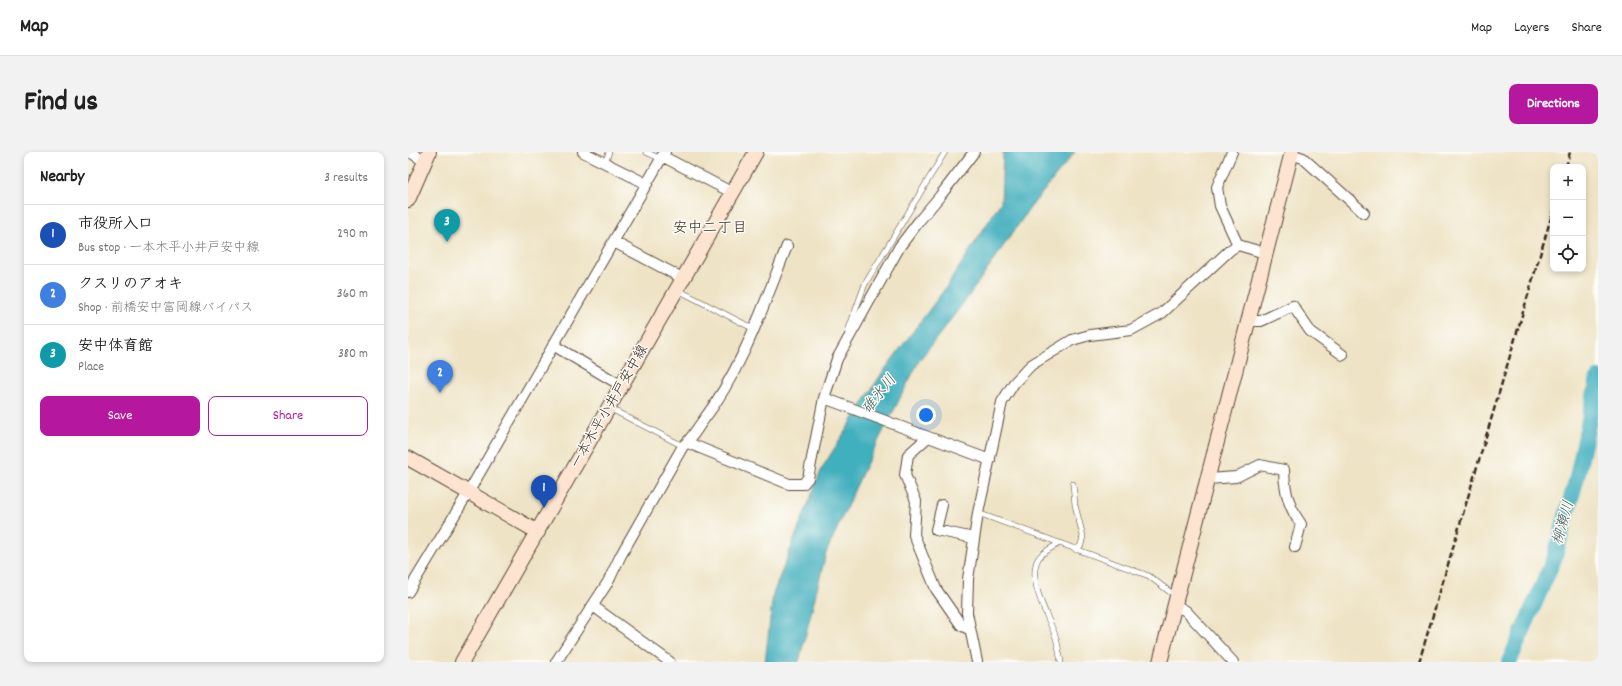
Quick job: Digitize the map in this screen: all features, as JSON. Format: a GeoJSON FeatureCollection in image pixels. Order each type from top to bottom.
{"type":"FeatureCollection","features":[{"type":"Feature","properties":{"kind":"street"},"geometry":{"type":"LineString","coordinates":[[408,200],[426,157],[410,152]]}},
{"type":"Feature","properties":{"kind":"street"},"geometry":{"type":"LineString","coordinates":[[583,152],[647,184]]}},
{"type":"Feature","properties":{"kind":"street","name":"一本木平小井戸安中線"},"geometry":{"type":"LineString","coordinates":[[462,662],[681,285],[756,152]]}},
{"type":"Feature","properties":{"kind":"street"},"geometry":{"type":"LineString","coordinates":[[686,444],[782,482],[789,484],[803,484],[808,478],[837,359],[900,246],[974,152]]}},
{"type":"Feature","properties":{"kind":"street"},"geometry":{"type":"LineString","coordinates":[[1232,152],[1217,187],[1220,206],[1238,245]]}},
{"type":"Feature","properties":{"kind":"street"},"geometry":{"type":"LineString","coordinates":[[1160,662],[1291,153],[1303,158],[1364,214]]}},
{"type":"Feature","properties":{"kind":"street"},"geometry":{"type":"LineString","coordinates":[[408,592],[468,493],[663,156],[733,193]]}},
{"type":"Feature","properties":{"kind":"street"},"geometry":{"type":"LineString","coordinates":[[614,242],[681,285]]}},
{"type":"Feature","properties":{"kind":"street"},"geometry":{"type":"LineString","coordinates":[[977,662],[966,613],[968,579],[978,513],[1002,402],[1014,383],[1031,365],[1072,340],[1090,335],[1131,330],[1162,313],[1230,250],[1238,245],[1265,253]]}},
{"type":"Feature","properties":{"kind":"street"},"geometry":{"type":"LineString","coordinates":[[556,662],[608,582],[621,555],[686,444],[733,375],[754,329],[787,246]]}},
{"type":"Feature","properties":{"kind":"street"},"geometry":{"type":"LineString","coordinates":[[1248,321],[1261,321],[1292,306],[1310,331],[1343,355]]}},
{"type":"Feature","properties":{"kind":"street"},"geometry":{"type":"LineString","coordinates":[[553,345],[622,386]]}},
{"type":"Feature","properties":{"kind":"street"},"geometry":{"type":"LineString","coordinates":[[827,399],[990,460]]}},
{"type":"Feature","properties":{"kind":"street"},"geometry":{"type":"LineString","coordinates":[[925,436],[908,455],[906,475],[916,501],[914,535],[936,589],[961,625],[970,630]]}},
{"type":"Feature","properties":{"kind":"street"},"geometry":{"type":"LineString","coordinates":[[408,458],[538,532]]}},
{"type":"Feature","properties":{"kind":"street"},"geometry":{"type":"LineString","coordinates":[[1208,479],[1236,477],[1260,465],[1284,470],[1284,485],[1286,492],[1293,513],[1301,524],[1295,547]]}},
{"type":"Feature","properties":{"kind":"street"},"geometry":{"type":"LineString","coordinates":[[942,505],[936,530],[974,538]]}},
{"type":"Feature","properties":{"kind":"street"},"geometry":{"type":"LineString","coordinates":[[1176,599],[1234,662]]}},
{"type":"Feature","properties":{"kind":"street"},"geometry":{"type":"LineString","coordinates":[[593,606],[670,662]]}},
{"type":"Feature","properties":{"kind":"lane"},"geometry":{"type":"LineString","coordinates":[[605,163],[609,152]]}},
{"type":"Feature","properties":{"kind":"lane"},"geometry":{"type":"LineString","coordinates":[[646,152],[663,156]]}},
{"type":"Feature","properties":{"kind":"lane"},"geometry":{"type":"LineString","coordinates":[[850,336],[848,331],[865,284],[945,152]]}},
{"type":"Feature","properties":{"kind":"lane"},"geometry":{"type":"LineString","coordinates":[[681,285],[754,329]]}},
{"type":"Feature","properties":{"kind":"lane"},"geometry":{"type":"LineString","coordinates":[[609,408],[686,444]]}},
{"type":"Feature","properties":{"kind":"lane"},"geometry":{"type":"LineString","coordinates":[[1073,484],[1075,505],[1083,536],[1081,545],[1076,550]]}},
{"type":"Feature","properties":{"kind":"lane"},"geometry":{"type":"LineString","coordinates":[[978,513],[1058,544],[1149,576],[1170,592],[1176,599]]}},
{"type":"Feature","properties":{"kind":"lane"},"geometry":{"type":"LineString","coordinates":[[1058,544],[1039,556],[1035,566],[1034,576],[1043,607],[1055,637],[1061,662]]}},
{"type":"Feature","properties":{"kind":"water","name":"碓氷川"},"geometry":{"type":"Polygon","coordinates":[[[1003,152],[1075,152],[1030,208],[968,297],[919,361],[864,469],[826,553],[799,662],[765,662],[773,594],[822,468],[882,373],[947,286],[1001,202],[1003,152]]]}},
{"type":"Feature","properties":{"kind":"waterway","name":"柳瀬川"},"geometry":{"type":"LineString","coordinates":[[1509,662],[1554,559],[1577,477],[1598,378]]}},
{"type":"Feature","properties":{"kind":"railway"},"geometry":{"type":"LineString","coordinates":[[1567,164],[1570,152]]}},
{"type":"Feature","properties":{"kind":"railway"},"geometry":{"type":"LineString","coordinates":[[1419,662],[1550,221]]}},
{"type":"Feature","properties":{"kind":"place","name":"安中体育館"},"geometry":{"type":"Point","coordinates":[447,242]}},
{"type":"Feature","properties":{"kind":"place","name":"クスリのアオキ"},"geometry":{"type":"Point","coordinates":[440,393]}},
{"type":"Feature","properties":{"kind":"place","name":"市役所入口"},"geometry":{"type":"Point","coordinates":[544,508]}},
{"type":"Feature","properties":{"kind":"district","name":"安中二丁目"},"geometry":{"type":"Point","coordinates":[710,229]}}]}
